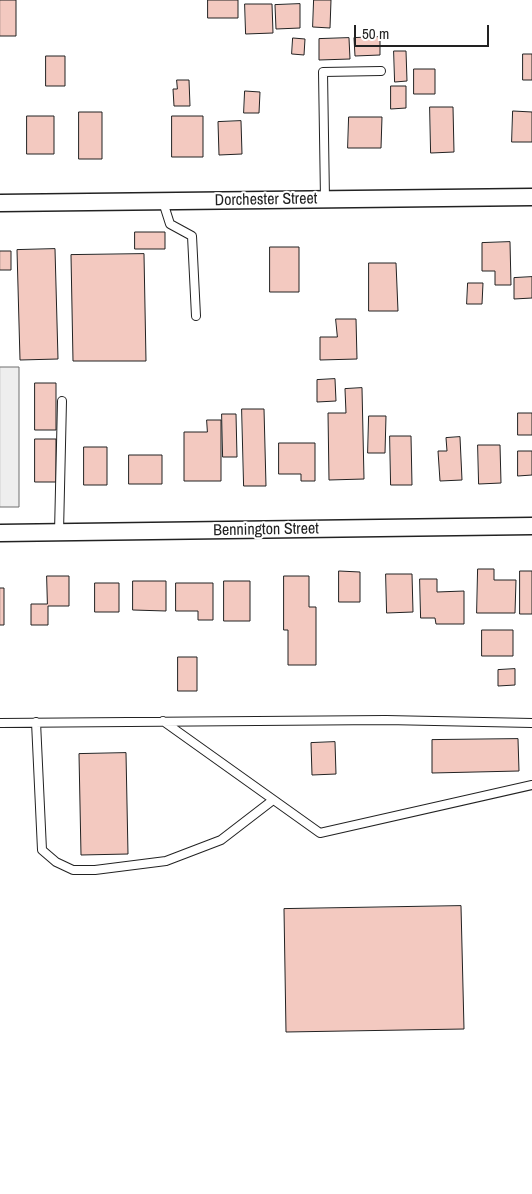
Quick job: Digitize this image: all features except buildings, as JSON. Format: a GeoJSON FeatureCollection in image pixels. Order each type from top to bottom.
{"type":"FeatureCollection","features":[{"type":"Feature","properties":{"kind":"street","name":"Dorchester Street"},"geometry":{"type":"LineString","coordinates":[[0,203],[532,197]]}},
{"type":"Feature","properties":{"kind":"street","name":"Bennington Street"},"geometry":{"type":"LineString","coordinates":[[0,533],[532,526]]}},
{"type":"Feature","properties":{"kind":"lane"},"geometry":{"type":"LineString","coordinates":[[325,199],[323,72],[381,71]]}},
{"type":"Feature","properties":{"kind":"lane"},"geometry":{"type":"LineString","coordinates":[[163,202],[170,224],[192,236],[196,316]]}},
{"type":"Feature","properties":{"kind":"lane"},"geometry":{"type":"LineString","coordinates":[[59,532],[62,401]]}},
{"type":"Feature","properties":{"kind":"lane"},"geometry":{"type":"LineString","coordinates":[[0,723],[386,720],[532,723]]}},
{"type":"Feature","properties":{"kind":"lane"},"geometry":{"type":"LineString","coordinates":[[163,721],[320,833],[532,785]]}},
{"type":"Feature","properties":{"kind":"lane"},"geometry":{"type":"LineString","coordinates":[[36,722],[42,850],[56,862],[73,870],[95,870],[166,861],[221,840],[273,800]]}},
{"type":"Feature","properties":{"kind":"shaded area"},"geometry":{"type":"Polygon","coordinates":[[[0,367],[19,367],[19,507],[0,507],[0,367]]]}}]}
